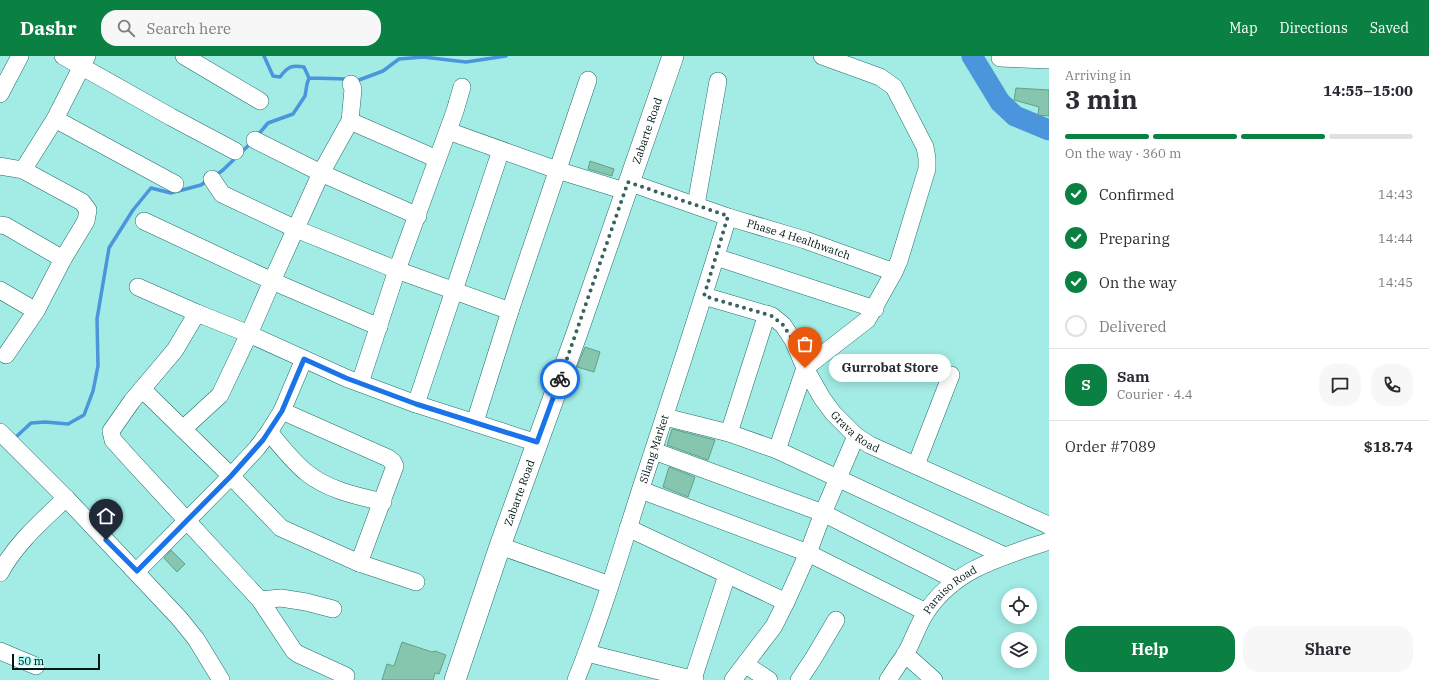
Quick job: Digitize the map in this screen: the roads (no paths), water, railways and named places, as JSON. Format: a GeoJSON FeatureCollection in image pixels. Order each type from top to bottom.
{"type":"FeatureCollection","features":[{"type":"Feature","properties":{"kind":"main road","name":"Zabarte Road"},"geometry":{"type":"LineString","coordinates":[[455,680],[500,546],[580,326],[673,56]]}},
{"type":"Feature","properties":{"kind":"street"},"geometry":{"type":"LineString","coordinates":[[1,91],[20,56]]}},
{"type":"Feature","properties":{"kind":"street"},"geometry":{"type":"LineString","coordinates":[[63,56],[84,61],[171,117],[235,151]]}},
{"type":"Feature","properties":{"kind":"street"},"geometry":{"type":"LineString","coordinates":[[184,56],[260,101]]}},
{"type":"Feature","properties":{"kind":"street"},"geometry":{"type":"LineString","coordinates":[[777,450],[805,368],[863,324],[875,309],[896,269],[927,169],[925,147],[894,88],[880,77],[822,56]]}},
{"type":"Feature","properties":{"kind":"street"},"geometry":{"type":"LineString","coordinates":[[1000,58],[1049,60]]}},
{"type":"Feature","properties":{"kind":"street"},"geometry":{"type":"LineString","coordinates":[[23,170],[55,119],[84,61]]}},
{"type":"Feature","properties":{"kind":"street"},"geometry":{"type":"LineString","coordinates":[[475,422],[510,311],[588,80]]}},
{"type":"Feature","properties":{"kind":"street"},"geometry":{"type":"LineString","coordinates":[[696,205],[718,81]]}},
{"type":"Feature","properties":{"kind":"street"},"geometry":{"type":"LineString","coordinates":[[183,429],[220,395],[321,174],[350,121],[353,89],[351,84]]}},
{"type":"Feature","properties":{"kind":"street"},"geometry":{"type":"LineString","coordinates":[[360,383],[397,270],[456,111],[462,87]]}},
{"type":"Feature","properties":{"kind":"street"},"geometry":{"type":"LineString","coordinates":[[55,119],[175,184]]}},
{"type":"Feature","properties":{"kind":"street"},"geometry":{"type":"LineString","coordinates":[[350,121],[437,159]]}},
{"type":"Feature","properties":{"kind":"street","name":"Phase 4 Healthwatch"},"geometry":{"type":"LineString","coordinates":[[448,131],[557,170],[696,205],[896,269]]}},
{"type":"Feature","properties":{"kind":"street"},"geometry":{"type":"LineString","coordinates":[[255,140],[321,174],[418,216]]}},
{"type":"Feature","properties":{"kind":"street"},"geometry":{"type":"LineString","coordinates":[[416,404],[501,150]]}},
{"type":"Feature","properties":{"kind":"street"},"geometry":{"type":"LineString","coordinates":[[0,166],[23,170],[82,202],[88,210],[86,221],[63,259],[36,311],[6,355]]}},
{"type":"Feature","properties":{"kind":"street"},"geometry":{"type":"LineString","coordinates":[[212,179],[222,194],[296,229],[397,270],[510,311]]}},
{"type":"Feature","properties":{"kind":"street","name":"Silang Market"},"geometry":{"type":"LineString","coordinates":[[576,680],[587,653],[654,451],[728,216]]}},
{"type":"Feature","properties":{"kind":"street"},"geometry":{"type":"LineString","coordinates":[[144,221],[272,281],[379,327]]}},
{"type":"Feature","properties":{"kind":"street"},"geometry":{"type":"LineString","coordinates":[[0,225],[6,226],[63,259]]}},
{"type":"Feature","properties":{"kind":"street"},"geometry":{"type":"LineString","coordinates":[[716,257],[875,309]]}},
{"type":"Feature","properties":{"kind":"street"},"geometry":{"type":"LineString","coordinates":[[138,287],[360,383],[416,404],[537,442]]}},
{"type":"Feature","properties":{"kind":"street"},"geometry":{"type":"LineString","coordinates":[[0,290],[36,311]]}},
{"type":"Feature","properties":{"kind":"street","name":"Grava Road"},"geometry":{"type":"LineString","coordinates":[[704,296],[767,314],[783,325],[793,340],[805,368],[822,398],[833,413],[856,436],[870,445],[1049,526]]}},
{"type":"Feature","properties":{"kind":"street"},"geometry":{"type":"LineString","coordinates":[[196,313],[168,361],[142,389],[115,424],[110,434],[131,460],[260,600],[287,641],[298,654],[346,676]]}},
{"type":"Feature","properties":{"kind":"street"},"geometry":{"type":"LineString","coordinates":[[730,433],[767,314]]}},
{"type":"Feature","properties":{"kind":"street"},"geometry":{"type":"LineString","coordinates":[[137,571],[231,476],[269,432],[282,411],[304,359]]}},
{"type":"Feature","properties":{"kind":"street"},"geometry":{"type":"LineString","coordinates":[[916,466],[951,375]]}},
{"type":"Feature","properties":{"kind":"street"},"geometry":{"type":"LineString","coordinates":[[142,389],[231,476],[281,528],[359,563],[416,582]]}},
{"type":"Feature","properties":{"kind":"street"},"geometry":{"type":"LineString","coordinates":[[282,411],[388,458],[393,462],[395,466],[383,502],[359,563]]}},
{"type":"Feature","properties":{"kind":"street"},"geometry":{"type":"LineString","coordinates":[[665,417],[730,433],[777,450],[1006,556]]}},
{"type":"Feature","properties":{"kind":"street"},"geometry":{"type":"LineString","coordinates":[[0,432],[137,571],[179,618],[196,639],[221,680]]}},
{"type":"Feature","properties":{"kind":"street"},"geometry":{"type":"LineString","coordinates":[[269,432],[295,462],[308,474],[321,482],[362,497],[383,502]]}},
{"type":"Feature","properties":{"kind":"street"},"geometry":{"type":"LineString","coordinates":[[733,680],[746,665],[774,626],[808,553],[823,513],[856,436]]}},
{"type":"Feature","properties":{"kind":"street"},"geometry":{"type":"LineString","coordinates":[[654,451],[823,513],[955,580]]}},
{"type":"Feature","properties":{"kind":"street"},"geometry":{"type":"LineString","coordinates":[[641,490],[808,553],[926,612]]}},
{"type":"Feature","properties":{"kind":"street"},"geometry":{"type":"LineString","coordinates":[[0,573],[6,561],[18,545],[66,498]]}},
{"type":"Feature","properties":{"kind":"street"},"geometry":{"type":"LineString","coordinates":[[628,528],[786,602]]}},
{"type":"Feature","properties":{"kind":"street","name":"Paraiso Road"},"geometry":{"type":"LineString","coordinates":[[888,680],[905,654],[926,612],[938,596],[955,580],[979,566],[1049,542]]}},
{"type":"Feature","properties":{"kind":"street"},"geometry":{"type":"LineString","coordinates":[[500,546],[610,585]]}},
{"type":"Feature","properties":{"kind":"street"},"geometry":{"type":"LineString","coordinates":[[587,653],[635,673],[694,680],[727,575]]}},
{"type":"Feature","properties":{"kind":"street"},"geometry":{"type":"LineString","coordinates":[[260,600],[281,598],[306,602],[333,609]]}},
{"type":"Feature","properties":{"kind":"street"},"geometry":{"type":"LineString","coordinates":[[798,680],[813,659],[836,620]]}},
{"type":"Feature","properties":{"kind":"street"},"geometry":{"type":"LineString","coordinates":[[0,651],[36,666]]}},
{"type":"Feature","properties":{"kind":"street"},"geometry":{"type":"LineString","coordinates":[[905,654],[934,680]]}},
{"type":"Feature","properties":{"kind":"street"},"geometry":{"type":"LineString","coordinates":[[746,665],[769,680]]}},
{"type":"Feature","properties":{"kind":"waterway"},"geometry":{"type":"LineString","coordinates":[[257,136],[268,123],[293,114],[305,96],[309,78],[304,67],[296,66],[288,68],[280,77],[273,76],[264,56]]}},
{"type":"Feature","properties":{"kind":"waterway"},"geometry":{"type":"LineString","coordinates":[[354,80],[359,80],[383,71],[399,59],[423,57],[466,62],[506,56]]}},
{"type":"Feature","properties":{"kind":"waterway"},"geometry":{"type":"LineString","coordinates":[[972,56],[1000,102],[1015,116],[1049,130]]}},
{"type":"Feature","properties":{"kind":"waterway"},"geometry":{"type":"LineString","coordinates":[[309,78],[348,79]]}},
{"type":"Feature","properties":{"kind":"waterway"},"geometry":{"type":"LineString","coordinates":[[215,176],[252,142]]}},
{"type":"Feature","properties":{"kind":"waterway"},"geometry":{"type":"LineString","coordinates":[[17,436],[31,423],[45,422],[68,424],[84,415],[93,391],[98,366],[97,319],[109,248],[133,210],[151,188],[171,193],[201,185],[208,180]]}},
{"type":"Feature","properties":{"kind":"place","name":"Gurrobat Store"},"geometry":{"type":"Point","coordinates":[805,368]}}]}
